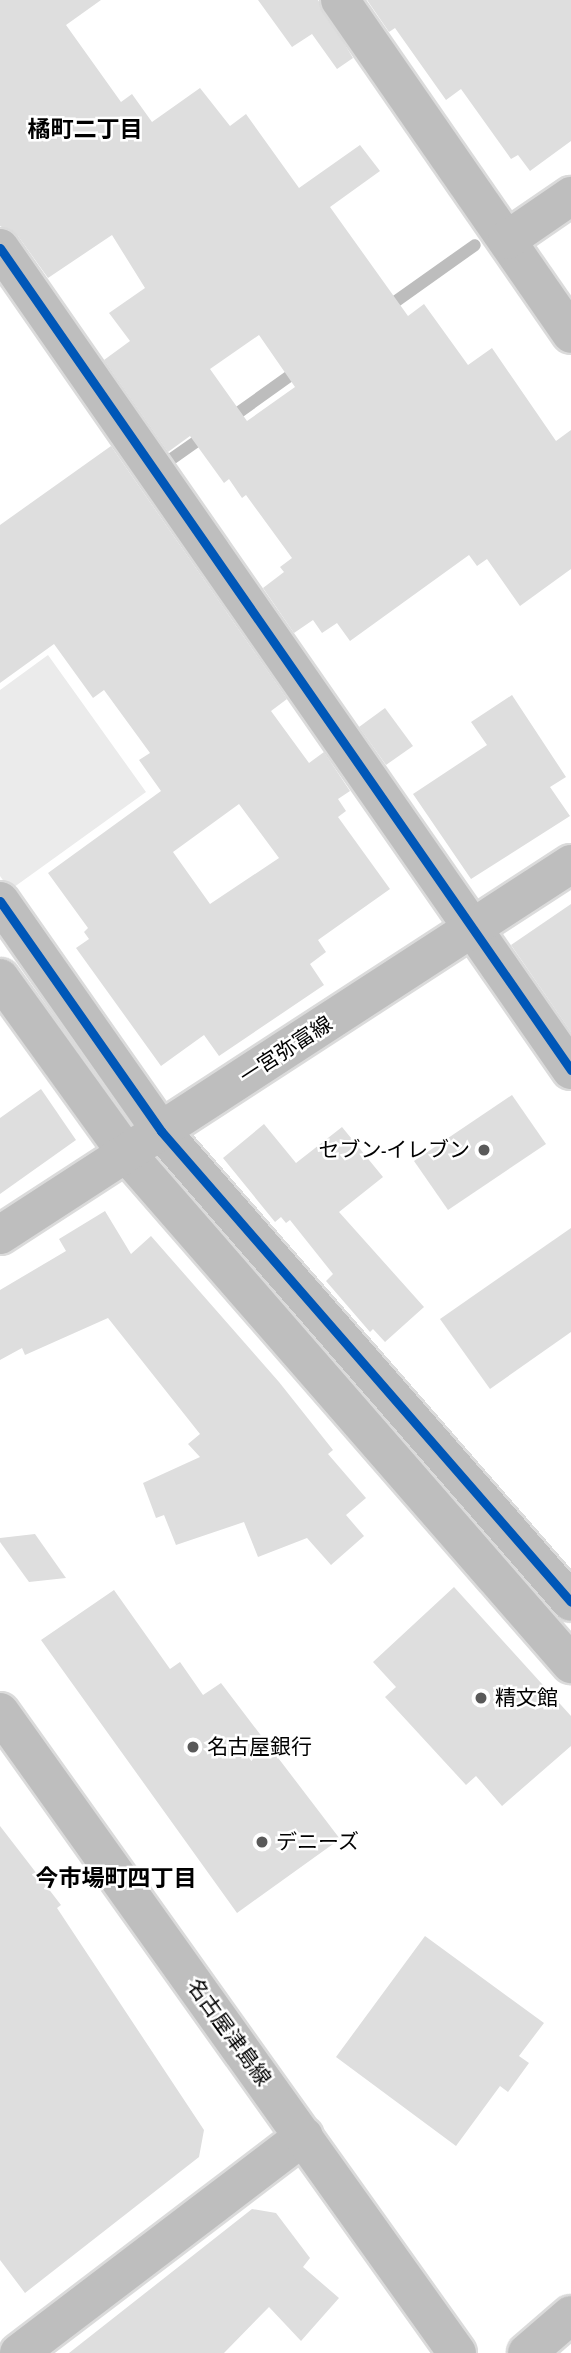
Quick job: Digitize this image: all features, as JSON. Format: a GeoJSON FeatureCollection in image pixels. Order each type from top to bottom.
{"type":"FeatureCollection","features":[{"type":"Feature","properties":{"kind":"street"},"geometry":{"type":"LineString","coordinates":[[340,0],[571,334]]}},
{"type":"Feature","properties":{"kind":"street"},"geometry":{"type":"LineString","coordinates":[[507,240],[571,196]]}},
{"type":"Feature","properties":{"kind":"street"},"geometry":{"type":"LineString","coordinates":[[0,248],[571,1070]]}},
{"type":"Feature","properties":{"kind":"street","name":"一宮弥富線"},"geometry":{"type":"LineString","coordinates":[[0,1235],[571,864]]}},
{"type":"Feature","properties":{"kind":"street"},"geometry":{"type":"LineString","coordinates":[[0,901],[161,1131],[571,1602]]}},
{"type":"Feature","properties":{"kind":"street"},"geometry":{"type":"LineString","coordinates":[[0,978],[126,1153],[571,1664]]}},
{"type":"Feature","properties":{"kind":"street","name":"名古屋津島線"},"geometry":{"type":"LineString","coordinates":[[0,1712],[457,2353]]}},
{"type":"Feature","properties":{"kind":"street"},"geometry":{"type":"LineString","coordinates":[[19,2353],[304,2136]]}},
{"type":"Feature","properties":{"kind":"street"},"geometry":{"type":"LineString","coordinates":[[527,2353],[571,2315]]}},
{"type":"Feature","properties":{"kind":"shaded area"},"geometry":{"type":"Polygon","coordinates":[[[48,655],[146,792],[10,890],[0,876],[0,690],[48,655]]]}},
{"type":"Feature","properties":{"kind":"building"},"geometry":{"type":"Polygon","coordinates":[[[0,0],[101,0],[66,25],[121,102],[132,94],[152,122],[200,88],[230,126],[246,114],[299,188],[360,145],[380,171],[330,207],[408,316],[424,304],[468,365],[492,348],[556,441],[571,430],[571,569],[520,606],[487,559],[477,566],[469,555],[350,641],[337,623],[322,633],[313,620],[294,633],[263,588],[284,572],[280,567],[292,558],[246,495],[242,498],[229,479],[224,483],[190,436],[168,452],[104,360],[130,341],[109,313],[145,288],[112,235],[48,278],[18,236],[0,226],[0,0]],[[259,335],[210,369],[247,421],[295,387],[259,335]]]}},
{"type":"Feature","properties":{"kind":"building"},"geometry":{"type":"Polygon","coordinates":[[[258,0],[318,0],[353,58],[337,69],[312,34],[292,47],[258,0]]]}},
{"type":"Feature","properties":{"kind":"building"},"geometry":{"type":"Polygon","coordinates":[[[367,0],[571,0],[571,141],[530,171],[518,155],[511,159],[461,89],[446,100],[395,28],[389,32],[367,0]]]}},
{"type":"Feature","properties":{"kind":"building"},"geometry":{"type":"Polygon","coordinates":[[[111,446],[287,699],[271,711],[309,763],[324,752],[350,791],[338,799],[346,811],[338,817],[390,889],[318,940],[326,952],[310,964],[324,985],[219,1056],[204,1035],[161,1066],[76,948],[89,939],[84,932],[88,928],[48,873],[161,791],[139,760],[150,753],[104,690],[93,698],[54,644],[0,683],[0,525],[111,446]],[[239,804],[173,852],[210,904],[279,858],[239,804]]]}},
{"type":"Feature","properties":{"kind":"building"},"geometry":{"type":"Polygon","coordinates":[[[512,695],[566,777],[550,787],[570,816],[471,879],[413,794],[487,745],[471,722],[512,695]]]}},
{"type":"Feature","properties":{"kind":"building"},"geometry":{"type":"Polygon","coordinates":[[[385,708],[413,746],[386,765],[359,727],[385,708]]]}},
{"type":"Feature","properties":{"kind":"building"},"geometry":{"type":"Polygon","coordinates":[[[571,904],[571,1032],[511,945],[571,904]]]}},
{"type":"Feature","properties":{"kind":"building"},"geometry":{"type":"Polygon","coordinates":[[[41,1089],[76,1140],[0,1194],[0,1118],[41,1089]]]}},
{"type":"Feature","properties":{"kind":"building"},"geometry":{"type":"Polygon","coordinates":[[[512,1095],[546,1144],[448,1210],[414,1161],[512,1095]]]}},
{"type":"Feature","properties":{"kind":"building"},"geometry":{"type":"Polygon","coordinates":[[[264,1124],[296,1163],[342,1127],[383,1177],[339,1212],[424,1307],[385,1342],[373,1329],[370,1332],[326,1281],[333,1274],[290,1220],[286,1223],[281,1217],[275,1222],[223,1158],[264,1124]]]}},
{"type":"Feature","properties":{"kind":"building"},"geometry":{"type":"Polygon","coordinates":[[[105,1211],[131,1254],[151,1236],[279,1382],[333,1450],[328,1454],[366,1498],[346,1515],[364,1536],[331,1565],[307,1538],[258,1557],[244,1522],[176,1545],[164,1515],[156,1518],[143,1483],[200,1457],[188,1444],[200,1434],[108,1318],[25,1355],[22,1348],[0,1360],[0,1290],[66,1251],[59,1239],[105,1211]]]}},
{"type":"Feature","properties":{"kind":"building"},"geometry":{"type":"Polygon","coordinates":[[[571,1228],[571,1332],[490,1389],[440,1319],[571,1228]]]}},
{"type":"Feature","properties":{"kind":"building"},"geometry":{"type":"Polygon","coordinates":[[[35,1534],[66,1578],[29,1582],[0,1542],[0,1538],[35,1534]]]}},
{"type":"Feature","properties":{"kind":"building"},"geometry":{"type":"Polygon","coordinates":[[[454,1587],[571,1716],[571,1746],[502,1806],[476,1776],[466,1785],[385,1697],[396,1687],[373,1662],[454,1587]]]}},
{"type":"Feature","properties":{"kind":"building"},"geometry":{"type":"Polygon","coordinates":[[[114,1590],[170,1669],[180,1662],[203,1695],[221,1683],[340,1839],[237,1913],[41,1640],[114,1590]]]}},
{"type":"Feature","properties":{"kind":"building"},"geometry":{"type":"Polygon","coordinates":[[[0,1826],[61,1905],[57,1908],[204,2130],[199,2157],[25,2293],[0,2260],[0,1826]]]}},
{"type":"Feature","properties":{"kind":"building"},"geometry":{"type":"Polygon","coordinates":[[[425,1936],[544,2023],[519,2056],[529,2063],[508,2092],[500,2086],[456,2146],[336,2057],[425,1936]]]}},
{"type":"Feature","properties":{"kind":"building"},"geometry":{"type":"Polygon","coordinates":[[[252,2209],[276,2213],[310,2258],[303,2267],[339,2298],[301,2341],[269,2307],[224,2353],[69,2353],[252,2209]]]}},
{"type":"Feature","properties":{"kind":"waterway"},"geometry":{"type":"LineString","coordinates":[[385,309],[475,245]]}},
{"type":"Feature","properties":{"kind":"waterway"},"geometry":{"type":"LineString","coordinates":[[228,420],[301,368]]}},
{"type":"Feature","properties":{"kind":"waterway"},"geometry":{"type":"LineString","coordinates":[[170,460],[207,434]]}},
{"type":"Feature","properties":{"kind":"cycle path"},"geometry":{"type":"LineString","coordinates":[[0,248],[571,1070]]}},
{"type":"Feature","properties":{"kind":"cycle path"},"geometry":{"type":"LineString","coordinates":[[0,901],[161,1131],[571,1602]]}},
{"type":"Feature","properties":{"kind":"place","name":"セブン-イレブン"},"geometry":{"type":"Point","coordinates":[484,1150]}},
{"type":"Feature","properties":{"kind":"place","name":"精文館"},"geometry":{"type":"Point","coordinates":[481,1698]}},
{"type":"Feature","properties":{"kind":"place","name":"名古屋銀行"},"geometry":{"type":"Point","coordinates":[193,1747]}},
{"type":"Feature","properties":{"kind":"place","name":"デニーズ"},"geometry":{"type":"Point","coordinates":[262,1842]}},
{"type":"Feature","properties":{"kind":"district","name":"橘町二丁目"},"geometry":{"type":"Point","coordinates":[85,129]}},
{"type":"Feature","properties":{"kind":"district","name":"今市場町四丁目"},"geometry":{"type":"Point","coordinates":[116,1878]}}]}
